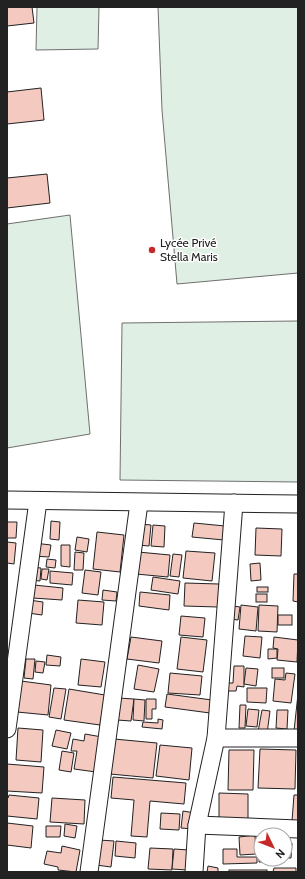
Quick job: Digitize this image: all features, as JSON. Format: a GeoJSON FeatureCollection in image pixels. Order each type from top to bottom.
{"type":"FeatureCollection","features":[{"type":"Feature","properties":{"kind":"street"},"geometry":{"type":"LineString","coordinates":[[7,500],[298,504]]}},
{"type":"Feature","properties":{"kind":"street"},"geometry":{"type":"LineString","coordinates":[[7,729],[38,501]]}},
{"type":"Feature","properties":{"kind":"street"},"geometry":{"type":"LineString","coordinates":[[89,872],[139,503]]}},
{"type":"Feature","properties":{"kind":"street"},"geometry":{"type":"LineString","coordinates":[[194,872],[197,825],[216,738],[234,503]]}},
{"type":"Feature","properties":{"kind":"street"},"geometry":{"type":"LineString","coordinates":[[216,738],[298,738]]}},
{"type":"Feature","properties":{"kind":"street"},"geometry":{"type":"LineString","coordinates":[[197,825],[298,829]]}},
{"type":"Feature","properties":{"kind":"green space"},"geometry":{"type":"Polygon","coordinates":[[[37,7],[99,7],[98,49],[36,50],[37,7]]]}},
{"type":"Feature","properties":{"kind":"green space"},"geometry":{"type":"Polygon","coordinates":[[[158,7],[298,7],[298,273],[177,284],[162,110],[158,7]]]}},
{"type":"Feature","properties":{"kind":"green space"},"geometry":{"type":"Polygon","coordinates":[[[70,215],[90,434],[7,448],[7,224],[70,215]]]}},
{"type":"Feature","properties":{"kind":"green space"},"geometry":{"type":"Polygon","coordinates":[[[298,321],[298,482],[120,480],[122,323],[298,321]]]}},
{"type":"Feature","properties":{"kind":"building"},"geometry":{"type":"Polygon","coordinates":[[[7,7],[32,7],[34,23],[7,26],[7,7]]]}},
{"type":"Feature","properties":{"kind":"building"},"geometry":{"type":"Polygon","coordinates":[[[41,88],[44,120],[7,124],[7,92],[41,88]]]}},
{"type":"Feature","properties":{"kind":"building"},"geometry":{"type":"Polygon","coordinates":[[[47,174],[50,203],[7,208],[7,178],[47,174]]]}},
{"type":"Feature","properties":{"kind":"building"},"geometry":{"type":"Polygon","coordinates":[[[51,521],[60,522],[59,540],[50,539],[51,521]]]}},
{"type":"Feature","properties":{"kind":"building"},"geometry":{"type":"Polygon","coordinates":[[[7,522],[17,522],[16,538],[7,538],[7,522]]]}},
{"type":"Feature","properties":{"kind":"building"},"geometry":{"type":"Polygon","coordinates":[[[194,523],[225,526],[224,540],[192,537],[194,523]]]}},
{"type":"Feature","properties":{"kind":"building"},"geometry":{"type":"Polygon","coordinates":[[[140,524],[151,525],[149,546],[138,545],[140,524]]]}},
{"type":"Feature","properties":{"kind":"building"},"geometry":{"type":"Polygon","coordinates":[[[153,525],[165,526],[164,547],[151,546],[153,525]]]}},
{"type":"Feature","properties":{"kind":"building"},"geometry":{"type":"Polygon","coordinates":[[[256,528],[282,529],[281,556],[255,555],[256,528]]]}},
{"type":"Feature","properties":{"kind":"building"},"geometry":{"type":"Polygon","coordinates":[[[97,532],[124,535],[120,572],[93,569],[97,532]]]}},
{"type":"Feature","properties":{"kind":"building"},"geometry":{"type":"Polygon","coordinates":[[[77,537],[89,539],[87,552],[75,550],[77,537]]]}},
{"type":"Feature","properties":{"kind":"building"},"geometry":{"type":"Polygon","coordinates":[[[7,542],[16,543],[14,564],[7,563],[7,542]]]}},
{"type":"Feature","properties":{"kind":"building"},"geometry":{"type":"Polygon","coordinates":[[[34,543],[51,545],[49,557],[33,556],[34,543]]]}},
{"type":"Feature","properties":{"kind":"building"},"geometry":{"type":"Polygon","coordinates":[[[61,545],[70,545],[70,567],[61,566],[61,545]]]}},
{"type":"Feature","properties":{"kind":"building"},"geometry":{"type":"Polygon","coordinates":[[[186,551],[215,553],[212,581],[183,578],[186,551]]]}},
{"type":"Feature","properties":{"kind":"building"},"geometry":{"type":"Polygon","coordinates":[[[75,552],[84,553],[83,570],[74,570],[75,552]]]}},
{"type":"Feature","properties":{"kind":"building"},"geometry":{"type":"Polygon","coordinates":[[[138,552],[170,555],[168,577],[136,574],[138,552]]]}},
{"type":"Feature","properties":{"kind":"building"},"geometry":{"type":"Polygon","coordinates":[[[173,554],[182,555],[179,577],[170,576],[173,554]]]}},
{"type":"Feature","properties":{"kind":"building"},"geometry":{"type":"Polygon","coordinates":[[[47,559],[56,560],[55,568],[46,567],[47,559]]]}},
{"type":"Feature","properties":{"kind":"building"},"geometry":{"type":"Polygon","coordinates":[[[260,563],[261,580],[251,581],[250,564],[260,563]]]}},
{"type":"Feature","properties":{"kind":"building"},"geometry":{"type":"Polygon","coordinates":[[[31,567],[41,568],[40,581],[30,580],[31,567]]]}},
{"type":"Feature","properties":{"kind":"building"},"geometry":{"type":"Polygon","coordinates":[[[42,569],[49,569],[47,580],[41,579],[42,569]]]}},
{"type":"Feature","properties":{"kind":"building"},"geometry":{"type":"Polygon","coordinates":[[[85,570],[101,572],[98,595],[82,593],[85,570]]]}},
{"type":"Feature","properties":{"kind":"building"},"geometry":{"type":"Polygon","coordinates":[[[50,571],[73,573],[72,585],[50,583],[50,571]]]}},
{"type":"Feature","properties":{"kind":"building"},"geometry":{"type":"Polygon","coordinates":[[[294,574],[298,574],[298,602],[293,601],[294,574]]]}},
{"type":"Feature","properties":{"kind":"building"},"geometry":{"type":"Polygon","coordinates":[[[153,577],[180,581],[178,594],[151,590],[153,577]]]}},
{"type":"Feature","properties":{"kind":"building"},"geometry":{"type":"Polygon","coordinates":[[[185,583],[219,584],[218,607],[184,606],[185,583]]]}},
{"type":"Feature","properties":{"kind":"building"},"geometry":{"type":"Polygon","coordinates":[[[34,585],[63,588],[62,600],[33,598],[34,585]]]}},
{"type":"Feature","properties":{"kind":"building"},"geometry":{"type":"Polygon","coordinates":[[[257,587],[268,587],[268,592],[257,592],[257,587]]]}},
{"type":"Feature","properties":{"kind":"building"},"geometry":{"type":"Polygon","coordinates":[[[103,590],[117,592],[116,601],[102,600],[103,590]]]}},
{"type":"Feature","properties":{"kind":"building"},"geometry":{"type":"Polygon","coordinates":[[[140,592],[170,595],[169,610],[139,606],[140,592]]]}},
{"type":"Feature","properties":{"kind":"building"},"geometry":{"type":"Polygon","coordinates":[[[256,594],[267,594],[267,602],[256,602],[256,594]]]}},
{"type":"Feature","properties":{"kind":"building"},"geometry":{"type":"Polygon","coordinates":[[[29,600],[43,602],[42,615],[28,613],[29,600]]]}},
{"type":"Feature","properties":{"kind":"building"},"geometry":{"type":"Polygon","coordinates":[[[78,600],[104,602],[102,625],[76,623],[78,600]]]}},
{"type":"Feature","properties":{"kind":"building"},"geometry":{"type":"Polygon","coordinates":[[[241,605],[258,607],[256,631],[239,629],[241,605]]]}},
{"type":"Feature","properties":{"kind":"building"},"geometry":{"type":"Polygon","coordinates":[[[259,605],[278,606],[277,632],[258,631],[259,605]]]}},
{"type":"Feature","properties":{"kind":"building"},"geometry":{"type":"Polygon","coordinates":[[[233,606],[240,607],[238,620],[231,619],[233,606]]]}},
{"type":"Feature","properties":{"kind":"building"},"geometry":{"type":"Polygon","coordinates":[[[278,615],[292,615],[292,625],[278,625],[278,615]]]}},
{"type":"Feature","properties":{"kind":"building"},"geometry":{"type":"Polygon","coordinates":[[[181,616],[205,618],[203,637],[179,635],[181,616]]]}},
{"type":"Feature","properties":{"kind":"building"},"geometry":{"type":"Polygon","coordinates":[[[245,636],[262,637],[260,658],[243,656],[245,636]]]}},
{"type":"Feature","properties":{"kind":"building"},"geometry":{"type":"Polygon","coordinates":[[[131,637],[162,641],[159,663],[127,659],[131,637]]]}},
{"type":"Feature","properties":{"kind":"building"},"geometry":{"type":"Polygon","coordinates":[[[181,637],[207,640],[203,672],[177,669],[181,637]]]}},
{"type":"Feature","properties":{"kind":"building"},"geometry":{"type":"Polygon","coordinates":[[[274,637],[298,640],[297,662],[277,660],[278,649],[273,648],[274,637]]]}},
{"type":"Feature","properties":{"kind":"building"},"geometry":{"type":"Polygon","coordinates":[[[268,649],[277,649],[277,658],[268,659],[268,649]]]}},
{"type":"Feature","properties":{"kind":"building"},"geometry":{"type":"Polygon","coordinates":[[[47,655],[61,657],[60,666],[46,665],[47,655]]]}},
{"type":"Feature","properties":{"kind":"building"},"geometry":{"type":"Polygon","coordinates":[[[26,659],[35,659],[33,679],[24,678],[26,659]]]}},
{"type":"Feature","properties":{"kind":"building"},"geometry":{"type":"Polygon","coordinates":[[[81,659],[105,662],[101,687],[78,685],[81,659]]]}},
{"type":"Feature","properties":{"kind":"building"},"geometry":{"type":"Polygon","coordinates":[[[36,661],[45,662],[43,673],[35,672],[36,661]]]}},
{"type":"Feature","properties":{"kind":"building"},"geometry":{"type":"Polygon","coordinates":[[[138,665],[159,669],[154,692],[134,689],[138,665]]]}},
{"type":"Feature","properties":{"kind":"building"},"geometry":{"type":"Polygon","coordinates":[[[234,666],[244,666],[244,687],[237,686],[236,691],[228,691],[228,683],[233,683],[234,666]]]}},
{"type":"Feature","properties":{"kind":"building"},"geometry":{"type":"Polygon","coordinates":[[[246,668],[258,669],[256,686],[244,684],[246,668]]]}},
{"type":"Feature","properties":{"kind":"building"},"geometry":{"type":"Polygon","coordinates":[[[272,668],[284,668],[284,678],[272,678],[272,668]]]}},
{"type":"Feature","properties":{"kind":"building"},"geometry":{"type":"Polygon","coordinates":[[[170,673],[202,676],[200,695],[168,693],[170,673]]]}},
{"type":"Feature","properties":{"kind":"building"},"geometry":{"type":"Polygon","coordinates":[[[286,673],[295,674],[291,703],[273,701],[275,679],[285,680],[286,673]]]}},
{"type":"Feature","properties":{"kind":"building"},"geometry":{"type":"Polygon","coordinates":[[[21,681],[51,685],[48,715],[17,712],[21,681]]]}},
{"type":"Feature","properties":{"kind":"building"},"geometry":{"type":"Polygon","coordinates":[[[54,688],[66,689],[61,719],[49,717],[54,688]]]}},
{"type":"Feature","properties":{"kind":"building"},"geometry":{"type":"Polygon","coordinates":[[[247,688],[267,688],[266,703],[247,702],[247,688]]]}},
{"type":"Feature","properties":{"kind":"building"},"geometry":{"type":"Polygon","coordinates":[[[69,689],[105,695],[100,725],[64,720],[69,689]]]}},
{"type":"Feature","properties":{"kind":"building"},"geometry":{"type":"Polygon","coordinates":[[[167,694],[212,700],[210,713],[165,707],[167,694]]]}},
{"type":"Feature","properties":{"kind":"building"},"geometry":{"type":"Polygon","coordinates":[[[298,694],[298,732],[294,731],[298,694]]]}},
{"type":"Feature","properties":{"kind":"building"},"geometry":{"type":"Polygon","coordinates":[[[119,698],[134,699],[131,721],[117,720],[119,698]]]}},
{"type":"Feature","properties":{"kind":"building"},"geometry":{"type":"Polygon","coordinates":[[[134,699],[145,700],[144,721],[133,720],[134,699]]]}},
{"type":"Feature","properties":{"kind":"building"},"geometry":{"type":"Polygon","coordinates":[[[146,699],[156,699],[156,709],[152,709],[152,719],[146,719],[146,699]]]}},
{"type":"Feature","properties":{"kind":"building"},"geometry":{"type":"Polygon","coordinates":[[[240,705],[246,705],[245,728],[239,728],[240,705]]]}},
{"type":"Feature","properties":{"kind":"building"},"geometry":{"type":"Polygon","coordinates":[[[248,709],[259,710],[257,727],[246,726],[248,709]]]}},
{"type":"Feature","properties":{"kind":"building"},"geometry":{"type":"Polygon","coordinates":[[[262,710],[270,711],[267,734],[258,732],[262,710]]]}},
{"type":"Feature","properties":{"kind":"building"},"geometry":{"type":"Polygon","coordinates":[[[277,710],[288,710],[287,729],[276,728],[277,710]]]}},
{"type":"Feature","properties":{"kind":"building"},"geometry":{"type":"Polygon","coordinates":[[[158,719],[163,720],[162,729],[142,727],[143,722],[158,723],[158,719]]]}},
{"type":"Feature","properties":{"kind":"building"},"geometry":{"type":"Polygon","coordinates":[[[18,728],[43,730],[41,762],[16,760],[18,728]]]}},
{"type":"Feature","properties":{"kind":"building"},"geometry":{"type":"Polygon","coordinates":[[[56,730],[71,733],[67,749],[52,746],[56,730]]]}},
{"type":"Feature","properties":{"kind":"building"},"geometry":{"type":"Polygon","coordinates":[[[85,734],[102,737],[96,772],[74,769],[77,751],[71,751],[73,739],[84,741],[85,734]]]}},
{"type":"Feature","properties":{"kind":"building"},"geometry":{"type":"Polygon","coordinates":[[[114,739],[157,743],[153,778],[110,774],[114,739]]]}},
{"type":"Feature","properties":{"kind":"building"},"geometry":{"type":"Polygon","coordinates":[[[160,745],[192,748],[189,780],[156,776],[160,745]]]}},
{"type":"Feature","properties":{"kind":"building"},"geometry":{"type":"Polygon","coordinates":[[[260,749],[296,750],[295,789],[258,788],[260,749]]]}},
{"type":"Feature","properties":{"kind":"building"},"geometry":{"type":"Polygon","coordinates":[[[229,750],[254,750],[253,790],[228,790],[229,750]]]}},
{"type":"Feature","properties":{"kind":"building"},"geometry":{"type":"Polygon","coordinates":[[[62,751],[74,753],[71,772],[59,770],[62,751]]]}},
{"type":"Feature","properties":{"kind":"building"},"geometry":{"type":"Polygon","coordinates":[[[7,764],[44,767],[42,793],[7,791],[7,764]]]}},
{"type":"Feature","properties":{"kind":"building"},"geometry":{"type":"Polygon","coordinates":[[[113,777],[186,783],[184,804],[150,801],[147,837],[131,836],[134,800],[111,798],[113,777]]]}},
{"type":"Feature","properties":{"kind":"building"},"geometry":{"type":"Polygon","coordinates":[[[219,793],[248,794],[248,821],[219,821],[219,793]]]}},
{"type":"Feature","properties":{"kind":"building"},"geometry":{"type":"Polygon","coordinates":[[[9,795],[39,798],[37,819],[7,816],[7,798],[9,795]]]}},
{"type":"Feature","properties":{"kind":"building"},"geometry":{"type":"Polygon","coordinates":[[[294,795],[298,795],[298,821],[292,821],[294,795]]]}},
{"type":"Feature","properties":{"kind":"building"},"geometry":{"type":"Polygon","coordinates":[[[52,798],[85,800],[84,824],[50,822],[52,798]]]}},
{"type":"Feature","properties":{"kind":"building"},"geometry":{"type":"Polygon","coordinates":[[[183,811],[195,813],[193,829],[181,828],[183,811]]]}},
{"type":"Feature","properties":{"kind":"building"},"geometry":{"type":"Polygon","coordinates":[[[161,813],[180,814],[179,830],[160,829],[161,813]]]}},
{"type":"Feature","properties":{"kind":"building"},"geometry":{"type":"Polygon","coordinates":[[[7,823],[33,826],[31,848],[7,845],[7,823]]]}},
{"type":"Feature","properties":{"kind":"building"},"geometry":{"type":"Polygon","coordinates":[[[65,824],[77,826],[75,838],[64,836],[65,824]]]}},
{"type":"Feature","properties":{"kind":"building"},"geometry":{"type":"Polygon","coordinates":[[[46,826],[61,826],[60,837],[46,837],[46,826]]]}},
{"type":"Feature","properties":{"kind":"building"},"geometry":{"type":"Polygon","coordinates":[[[253,835],[253,854],[240,855],[239,837],[253,835]]]}},
{"type":"Feature","properties":{"kind":"building"},"geometry":{"type":"Polygon","coordinates":[[[99,840],[114,841],[111,867],[96,865],[99,840]]]}},
{"type":"Feature","properties":{"kind":"building"},"geometry":{"type":"Polygon","coordinates":[[[116,841],[136,843],[135,858],[115,856],[116,841]]]}},
{"type":"Feature","properties":{"kind":"building"},"geometry":{"type":"Polygon","coordinates":[[[62,846],[80,850],[76,872],[58,870],[58,867],[44,864],[47,851],[61,853],[62,846]]]}},
{"type":"Feature","properties":{"kind":"building"},"geometry":{"type":"Polygon","coordinates":[[[150,848],[173,849],[172,870],[148,869],[150,848]]]}},
{"type":"Feature","properties":{"kind":"building"},"geometry":{"type":"Polygon","coordinates":[[[174,849],[189,850],[187,870],[172,869],[174,849]]]}},
{"type":"Feature","properties":{"kind":"building"},"geometry":{"type":"Polygon","coordinates":[[[223,849],[237,849],[237,857],[253,857],[253,863],[223,864],[223,849]]]}},
{"type":"Feature","properties":{"kind":"building"},"geometry":{"type":"Polygon","coordinates":[[[208,866],[218,868],[218,872],[207,872],[208,866]]]}},
{"type":"Feature","properties":{"kind":"building"},"geometry":{"type":"Polygon","coordinates":[[[274,868],[296,868],[296,872],[273,872],[274,868]]]}},
{"type":"Feature","properties":{"kind":"building"},"geometry":{"type":"Polygon","coordinates":[[[229,870],[267,870],[267,872],[229,872],[229,870]]]}},
{"type":"Feature","properties":{"kind":"place","name":"Lycée Privé Stella Maris"},"geometry":{"type":"Point","coordinates":[152,250]}}]}
